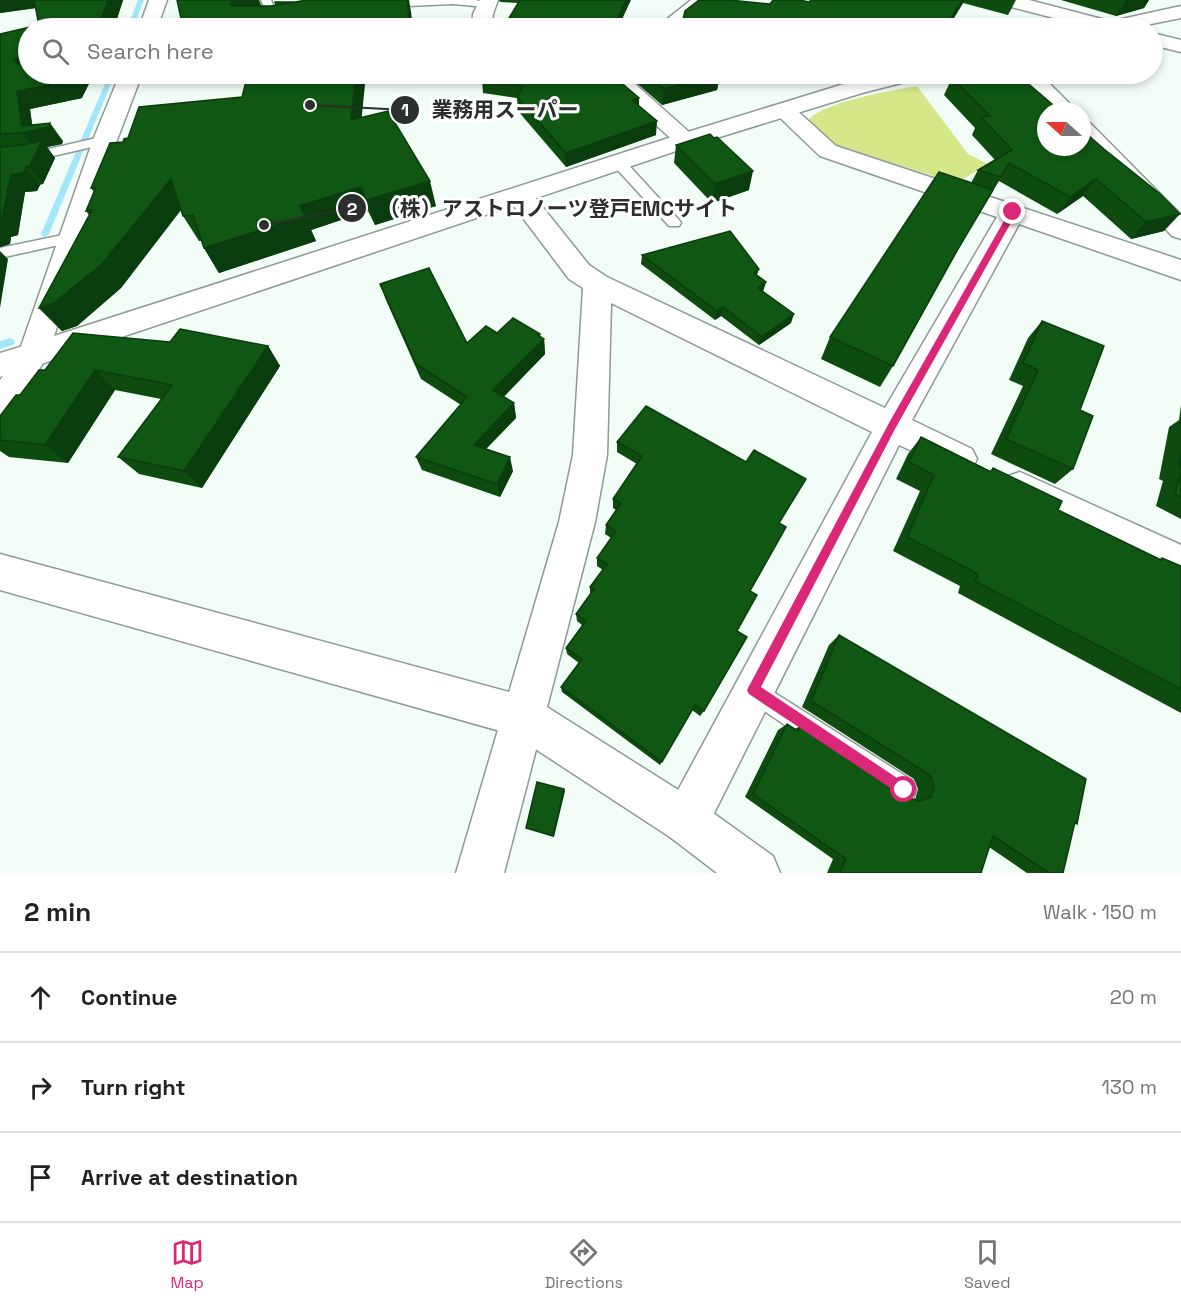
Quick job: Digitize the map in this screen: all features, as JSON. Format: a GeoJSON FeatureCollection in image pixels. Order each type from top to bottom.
{"type":"FeatureCollection","features":[{"type":"Feature","properties":{"kind":"street"},"geometry":{"type":"LineString","coordinates":[[152,18],[158,0]]}},
{"type":"Feature","properties":{"kind":"street"},"geometry":{"type":"LineString","coordinates":[[680,18],[703,0]]}},
{"type":"Feature","properties":{"kind":"street"},"geometry":{"type":"LineString","coordinates":[[1006,0],[1046,5],[1082,18]]}},
{"type":"Feature","properties":{"kind":"street"},"geometry":{"type":"LineString","coordinates":[[484,18],[488,2]]}},
{"type":"Feature","properties":{"kind":"street"},"geometry":{"type":"LineString","coordinates":[[1154,18],[1181,12]]}},
{"type":"Feature","properties":{"kind":"street"},"geometry":{"type":"LineString","coordinates":[[1163,42],[1181,46]]}},
{"type":"Feature","properties":{"kind":"street"},"geometry":{"type":"LineString","coordinates":[[0,406],[33,355],[105,140],[127,84]]}},
{"type":"Feature","properties":{"kind":"street"},"geometry":{"type":"LineString","coordinates":[[624,84],[686,140]]}},
{"type":"Feature","properties":{"kind":"street"},"geometry":{"type":"LineString","coordinates":[[0,365],[686,140],[872,84]]}},
{"type":"Feature","properties":{"kind":"street"},"geometry":{"type":"LineString","coordinates":[[1039,84],[1057,102]]}},
{"type":"Feature","properties":{"kind":"street"},"geometry":{"type":"LineString","coordinates":[[784,111],[828,151],[1181,270]]}},
{"type":"Feature","properties":{"kind":"street"},"geometry":{"type":"LineString","coordinates":[[1091,137],[1181,230]]}},
{"type":"Feature","properties":{"kind":"street"},"geometry":{"type":"LineString","coordinates":[[520,196],[579,272],[597,284],[1181,564]]}},
{"type":"Feature","properties":{"kind":"street"},"geometry":{"type":"LineString","coordinates":[[686,821],[892,426],[1013,212]]}},
{"type":"Feature","properties":{"kind":"street"},"geometry":{"type":"LineString","coordinates":[[480,873],[577,522],[590,455],[597,284]]}},
{"type":"Feature","properties":{"kind":"street"},"geometry":{"type":"LineString","coordinates":[[0,572],[524,717],[686,821],[756,873]]}},
{"type":"Feature","properties":{"kind":"lane"},"geometry":{"type":"LineString","coordinates":[[266,0],[267,18]]}},
{"type":"Feature","properties":{"kind":"lane"},"geometry":{"type":"LineString","coordinates":[[375,3],[488,2]]}},
{"type":"Feature","properties":{"kind":"lane"},"geometry":{"type":"LineString","coordinates":[[1,161],[36,156],[105,140]]}},
{"type":"Feature","properties":{"kind":"lane"},"geometry":{"type":"LineString","coordinates":[[619,163],[674,223]]}},
{"type":"Feature","properties":{"kind":"lane"},"geometry":{"type":"LineString","coordinates":[[0,253],[72,238]]}},
{"type":"Feature","properties":{"kind":"lane"},"geometry":{"type":"LineString","coordinates":[[753,690],[904,790]]}},
{"type":"Feature","properties":{"kind":"green space"},"geometry":{"type":"Polygon","coordinates":[[[917,86],[968,154],[988,164],[957,183],[834,145],[808,120],[816,113],[843,102],[917,86]]]}},
{"type":"Feature","properties":{"kind":"building"},"geometry":{"type":"Polygon","coordinates":[[[34,0],[108,0],[102,18],[38,18],[34,0]]]}},
{"type":"Feature","properties":{"kind":"building"},"geometry":{"type":"Polygon","coordinates":[[[177,0],[233,0],[230,3],[232,6],[271,6],[307,0],[407,0],[409,18],[181,18],[177,0]]]}},
{"type":"Feature","properties":{"kind":"building"},"geometry":{"type":"Polygon","coordinates":[[[520,0],[626,0],[618,18],[509,18],[520,0]]]}},
{"type":"Feature","properties":{"kind":"building"},"geometry":{"type":"Polygon","coordinates":[[[699,0],[770,4],[773,0],[809,2],[811,0],[962,0],[951,18],[683,18],[685,11],[699,0]]]}},
{"type":"Feature","properties":{"kind":"building"},"geometry":{"type":"Polygon","coordinates":[[[275,2],[295,2],[276,5],[275,2]]]}},
{"type":"Feature","properties":{"kind":"building"},"geometry":{"type":"Polygon","coordinates":[[[18,30],[18,58],[14,60],[18,63],[18,84],[55,84],[17,91],[22,126],[50,123],[49,127],[22,133],[0,134],[0,34],[18,30]]]}},
{"type":"Feature","properties":{"kind":"building"},"geometry":{"type":"Polygon","coordinates":[[[245,84],[355,84],[351,120],[388,111],[430,181],[367,200],[360,187],[300,206],[305,216],[204,248],[193,215],[183,216],[171,179],[102,264],[54,303],[39,308],[92,210],[86,211],[96,187],[91,188],[110,143],[123,142],[128,138],[139,107],[242,97],[245,84]]]}},
{"type":"Feature","properties":{"kind":"building"},"geometry":{"type":"Polygon","coordinates":[[[509,84],[623,84],[639,98],[632,100],[657,121],[566,153],[517,97],[523,86],[509,84]]]}},
{"type":"Feature","properties":{"kind":"building"},"geometry":{"type":"Polygon","coordinates":[[[658,84],[683,84],[664,89],[658,84]]]}},
{"type":"Feature","properties":{"kind":"building"},"geometry":{"type":"Polygon","coordinates":[[[958,84],[1029,84],[1050,102],[1037,102],[1037,156],[1091,156],[1091,138],[1159,193],[1180,214],[1146,222],[1096,179],[1070,197],[1009,163],[1001,177],[978,170],[1012,150],[981,117],[990,116],[958,84]]]}},
{"type":"Feature","properties":{"kind":"building"},"geometry":{"type":"Polygon","coordinates":[[[710,134],[714,138],[717,137],[753,171],[715,184],[676,145],[710,134]]]}},
{"type":"Feature","properties":{"kind":"building"},"geometry":{"type":"Polygon","coordinates":[[[42,141],[29,167],[26,167],[23,173],[11,175],[0,219],[0,147],[42,141]]]}},
{"type":"Feature","properties":{"kind":"building"},"geometry":{"type":"Polygon","coordinates":[[[939,172],[993,190],[893,366],[830,337],[939,172]]]}},
{"type":"Feature","properties":{"kind":"building"},"geometry":{"type":"Polygon","coordinates":[[[730,231],[759,269],[754,273],[766,282],[758,288],[794,314],[762,337],[723,307],[717,311],[642,255],[730,231]]]}},
{"type":"Feature","properties":{"kind":"building"},"geometry":{"type":"Polygon","coordinates":[[[429,268],[467,343],[486,326],[497,333],[513,318],[540,334],[538,335],[544,339],[493,390],[514,403],[474,445],[510,457],[497,484],[416,457],[467,397],[416,364],[380,284],[429,268]]]}},
{"type":"Feature","properties":{"kind":"building"},"geometry":{"type":"Polygon","coordinates":[[[1042,321],[1104,346],[1080,410],[1093,416],[1073,469],[1006,439],[1038,370],[1023,363],[1042,321]]]}},
{"type":"Feature","properties":{"kind":"building"},"geometry":{"type":"Polygon","coordinates":[[[180,329],[268,346],[184,471],[118,457],[172,385],[95,370],[45,445],[0,440],[0,416],[39,370],[45,370],[73,333],[170,342],[180,329]]]}},
{"type":"Feature","properties":{"kind":"building"},"geometry":{"type":"Polygon","coordinates":[[[646,406],[746,462],[754,450],[806,479],[779,523],[786,527],[750,591],[757,595],[737,631],[747,637],[704,711],[695,705],[662,762],[561,687],[582,659],[566,648],[586,621],[576,614],[594,589],[590,587],[607,564],[597,558],[616,531],[606,525],[621,503],[613,499],[642,456],[617,442],[646,406]]]}},
{"type":"Feature","properties":{"kind":"building"},"geometry":{"type":"Polygon","coordinates":[[[921,437],[991,472],[993,468],[1062,501],[1058,510],[1161,560],[1162,558],[1181,566],[1181,689],[975,581],[978,574],[907,537],[934,475],[909,462],[921,437]]]}},
{"type":"Feature","properties":{"kind":"building"},"geometry":{"type":"Polygon","coordinates":[[[1181,473],[1181,497],[1175,494],[1181,473]]]}},
{"type":"Feature","properties":{"kind":"building"},"geometry":{"type":"Polygon","coordinates":[[[839,635],[1086,779],[1077,824],[1075,822],[1063,873],[1049,873],[993,836],[981,873],[840,873],[846,859],[753,794],[787,724],[798,731],[800,726],[909,798],[920,801],[931,797],[934,786],[930,775],[811,701],[839,635]]]}},
{"type":"Feature","properties":{"kind":"building"},"geometry":{"type":"Polygon","coordinates":[[[537,782],[564,789],[553,836],[526,828],[537,782]]]}},
{"type":"Feature","properties":{"kind":"waterway"},"geometry":{"type":"LineString","coordinates":[[134,18],[141,0]]}},
{"type":"Feature","properties":{"kind":"waterway"},"geometry":{"type":"LineString","coordinates":[[45,234],[108,84]]}},
{"type":"Feature","properties":{"kind":"waterway"},"geometry":{"type":"LineString","coordinates":[[0,345],[10,342]]}},
{"type":"Feature","properties":{"kind":"place","name":"業務用スーパー"},"geometry":{"type":"Point","coordinates":[310,105]}},
{"type":"Feature","properties":{"kind":"place","name":"（株）アストロノーツ登戸EMCサイト"},"geometry":{"type":"Point","coordinates":[264,225]}},
{"type":"Feature","properties":{"kind":"route"},"geometry":{"type":"LineString","coordinates":[[904,790],[753,690],[892,426],[1013,212]]}}]}
